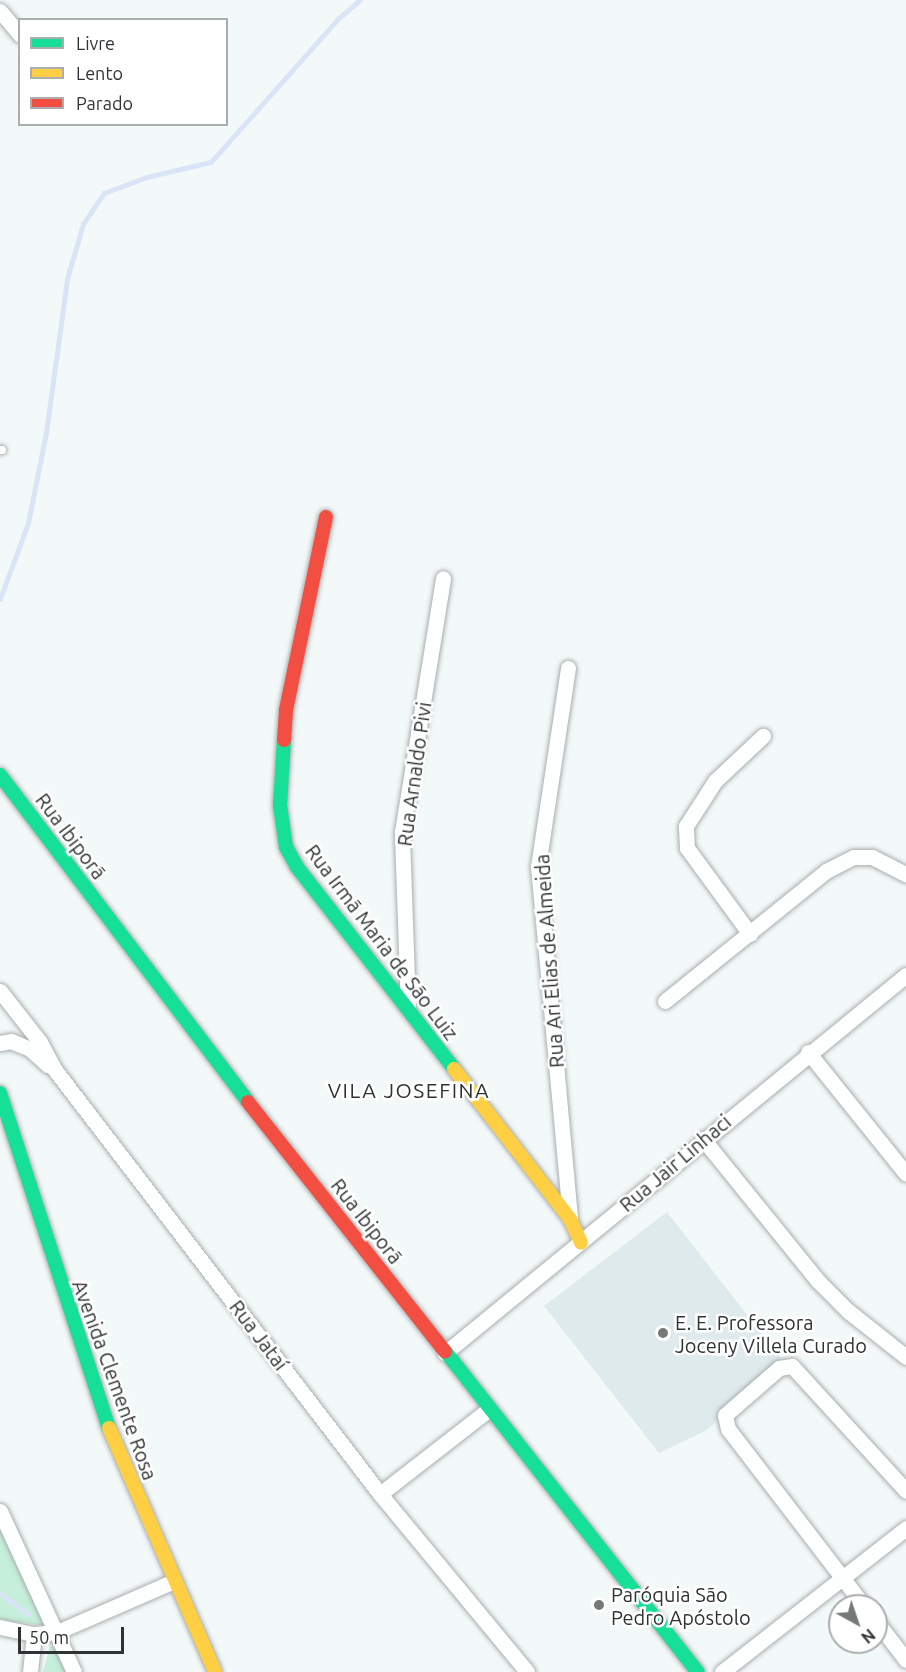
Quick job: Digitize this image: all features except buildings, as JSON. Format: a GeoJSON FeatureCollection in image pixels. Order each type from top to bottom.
{"type":"FeatureCollection","features":[{"type":"Feature","properties":{"kind":"street"},"geometry":{"type":"LineString","coordinates":[[0,11],[18,33]]}},
{"type":"Feature","properties":{"kind":"street","name":"Rua Irmã Maria de São Luiz"},"geometry":{"type":"LineString","coordinates":[[326,517],[286,710],[281,827],[297,867],[570,1219],[581,1243]]}},
{"type":"Feature","properties":{"kind":"street","name":"Rua Arnaldo Pivi"},"geometry":{"type":"LineString","coordinates":[[408,1008],[402,832],[443,578]]}},
{"type":"Feature","properties":{"kind":"street","name":"Rua Ari Elias de Almeida"},"geometry":{"type":"LineString","coordinates":[[568,668],[538,866],[570,1219]]}},
{"type":"Feature","properties":{"kind":"street"},"geometry":{"type":"LineString","coordinates":[[750,934],[687,848],[686,826],[715,781],[763,736]]}},
{"type":"Feature","properties":{"kind":"street","name":"Rua Ibiporã"},"geometry":{"type":"LineString","coordinates":[[0,775],[445,1353],[698,1672]]}},
{"type":"Feature","properties":{"kind":"street","name":"Rua Ibiporã"},"geometry":{"type":"LineString","coordinates":[[0,780],[11,789]]}},
{"type":"Feature","properties":{"kind":"street"},"geometry":{"type":"LineString","coordinates":[[665,1001],[826,871],[854,857],[872,857],[906,874]]}},
{"type":"Feature","properties":{"kind":"street","name":"Rua Jair Linhaci"},"geometry":{"type":"LineString","coordinates":[[445,1353],[581,1243],[808,1052],[906,975]]}},
{"type":"Feature","properties":{"kind":"street","name":"Rua Jataí"},"geometry":{"type":"LineString","coordinates":[[0,991],[40,1042],[55,1070],[380,1494],[527,1672]]}},
{"type":"Feature","properties":{"kind":"street"},"geometry":{"type":"LineString","coordinates":[[0,1043],[11,1041],[30,1049],[55,1070]]}},
{"type":"Feature","properties":{"kind":"street"},"geometry":{"type":"LineString","coordinates":[[808,1052],[906,1174]]}},
{"type":"Feature","properties":{"kind":"street","name":"Avenida Clemente Rosa"},"geometry":{"type":"LineString","coordinates":[[0,1093],[51,1260],[113,1441],[215,1672]]}},
{"type":"Feature","properties":{"kind":"street"},"geometry":{"type":"LineString","coordinates":[[704,1139],[818,1281],[848,1311],[906,1356]]}},
{"type":"Feature","properties":{"kind":"street"},"geometry":{"type":"LineString","coordinates":[[855,1594],[728,1429],[725,1415],[779,1368],[785,1365],[797,1369],[906,1491]]}},
{"type":"Feature","properties":{"kind":"street"},"geometry":{"type":"LineString","coordinates":[[380,1494],[489,1409]]}},
{"type":"Feature","properties":{"kind":"street"},"geometry":{"type":"LineString","coordinates":[[0,1511],[74,1672]]}},
{"type":"Feature","properties":{"kind":"street"},"geometry":{"type":"LineString","coordinates":[[722,1672],[906,1528]]}},
{"type":"Feature","properties":{"kind":"street"},"geometry":{"type":"LineString","coordinates":[[0,1627],[34,1634],[57,1632],[174,1581]]}},
{"type":"Feature","properties":{"kind":"street"},"geometry":{"type":"LineString","coordinates":[[30,1672],[34,1634]]}},
{"type":"Feature","properties":{"kind":"street"},"geometry":{"type":"LineString","coordinates":[[888,1637],[906,1660]]}},
{"type":"Feature","properties":{"kind":"shaded area","name":"E. E. Professora Joceny Villela Curado"},"geometry":{"type":"Polygon","coordinates":[[[667,1212],[782,1360],[707,1430],[659,1453],[544,1306],[667,1212]]]}},
{"type":"Feature","properties":{"kind":"green space"},"geometry":{"type":"Polygon","coordinates":[[[0,1524],[49,1626],[0,1620],[0,1524]]]}},
{"type":"Feature","properties":{"kind":"green space"},"geometry":{"type":"Polygon","coordinates":[[[50,1646],[54,1647],[67,1672],[43,1672],[50,1646]]]}},
{"type":"Feature","properties":{"kind":"waterway"},"geometry":{"type":"LineString","coordinates":[[0,599],[28,523],[46,433],[67,279],[83,224],[104,193],[147,177],[211,162],[338,19],[360,0]]}},
{"type":"Feature","properties":{"kind":"waterway"},"geometry":{"type":"LineString","coordinates":[[0,1593],[28,1614]]}},
{"type":"Feature","properties":{"kind":"traffic: fast"},"geometry":{"type":"LineString","coordinates":[[284,740],[280,805],[286,847],[297,867],[454,1069]]}},
{"type":"Feature","properties":{"kind":"traffic: fast"},"geometry":{"type":"LineString","coordinates":[[0,775],[248,1102]]}},
{"type":"Feature","properties":{"kind":"traffic: fast"},"geometry":{"type":"LineString","coordinates":[[0,1093],[109,1428]]}},
{"type":"Feature","properties":{"kind":"traffic: fast"},"geometry":{"type":"LineString","coordinates":[[445,1351],[698,1672]]}},
{"type":"Feature","properties":{"kind":"traffic: slow"},"geometry":{"type":"LineString","coordinates":[[454,1069],[570,1219],[581,1243]]}},
{"type":"Feature","properties":{"kind":"traffic: slow"},"geometry":{"type":"LineString","coordinates":[[109,1428],[215,1672]]}},
{"type":"Feature","properties":{"kind":"traffic: jam"},"geometry":{"type":"LineString","coordinates":[[284,740],[286,710],[326,517]]}},
{"type":"Feature","properties":{"kind":"traffic: jam"},"geometry":{"type":"LineString","coordinates":[[248,1102],[445,1351]]}},
{"type":"Feature","properties":{"kind":"place","name":"E. E. Professora Joceny Villela Curado"},"geometry":{"type":"Point","coordinates":[663,1333]}},
{"type":"Feature","properties":{"kind":"place","name":"Paróquia São Pedro Apóstolo"},"geometry":{"type":"Point","coordinates":[599,1605]}},
{"type":"Feature","properties":{"kind":"district","name":"VILA JOSEFINA"},"geometry":{"type":"Point","coordinates":[409,1090]}}]}
